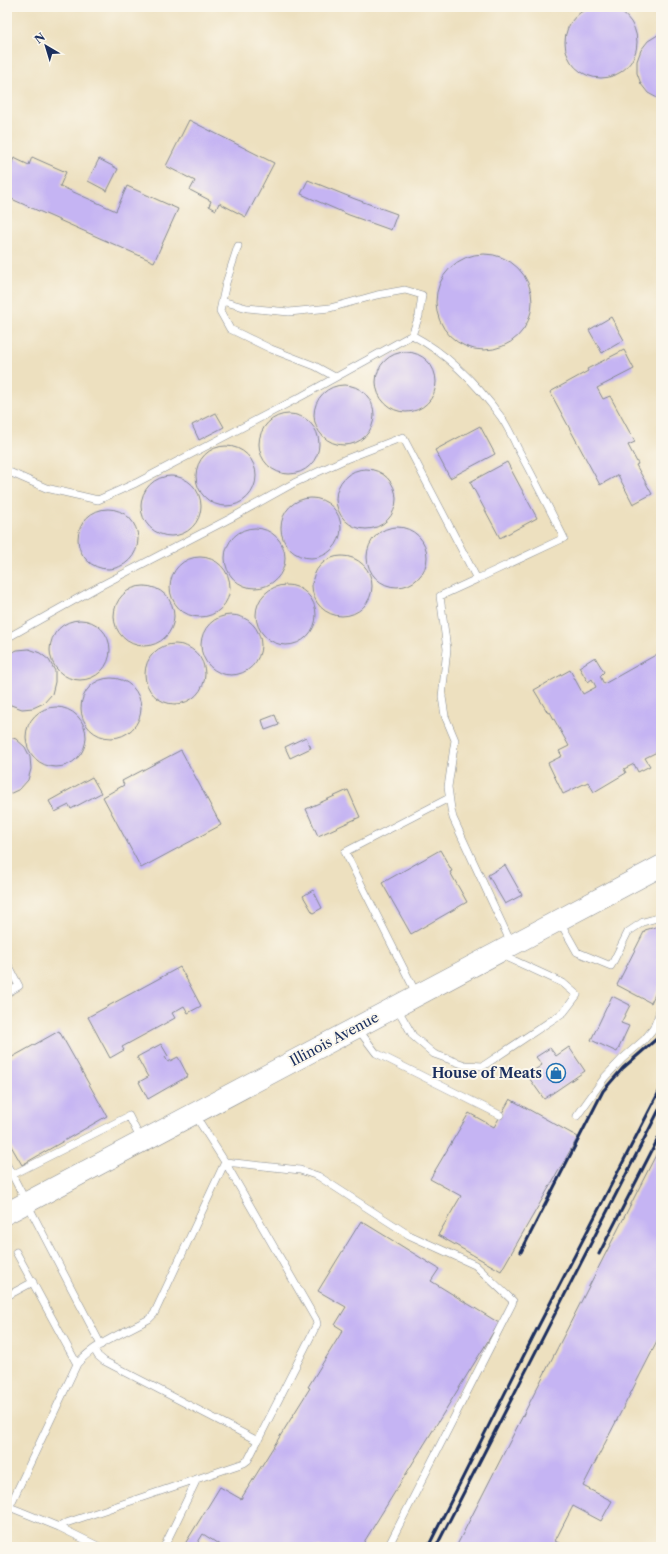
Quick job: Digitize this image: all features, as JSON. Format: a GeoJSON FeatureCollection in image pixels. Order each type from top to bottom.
{"type":"FeatureCollection","features":[{"type":"Feature","properties":{"kind":"main road","name":"Illinois Avenue"},"geometry":{"type":"LineString","coordinates":[[7,1213],[661,866]]}},
{"type":"Feature","properties":{"kind":"lane"},"geometry":{"type":"LineString","coordinates":[[238,246],[226,283],[220,311],[230,329],[271,349],[315,366],[335,377]]}},
{"type":"Feature","properties":{"kind":"lane"},"geometry":{"type":"LineString","coordinates":[[7,470],[46,488],[98,500],[136,483],[302,396],[412,335],[419,316],[422,295],[405,290],[377,295],[330,308],[289,312],[247,308],[222,301]]}},
{"type":"Feature","properties":{"kind":"lane"},"geometry":{"type":"LineString","coordinates":[[396,1006],[413,1036],[434,1054],[465,1065],[483,1066],[564,1012],[577,995],[563,983],[505,948],[453,818],[449,781],[455,740],[445,716],[442,697],[447,649],[440,596],[564,538],[501,418],[479,390],[449,360],[429,344],[412,335]]}},
{"type":"Feature","properties":{"kind":"lane"},"geometry":{"type":"LineString","coordinates":[[7,638],[98,587],[224,522],[294,483],[346,459],[403,437],[476,579]]}},
{"type":"Feature","properties":{"kind":"lane"},"geometry":{"type":"LineString","coordinates":[[417,995],[345,852],[450,798]]}},
{"type":"Feature","properties":{"kind":"lane"},"geometry":{"type":"LineString","coordinates":[[559,920],[577,952],[611,966],[628,932],[643,922],[661,917]]}},
{"type":"Feature","properties":{"kind":"lane"},"geometry":{"type":"LineString","coordinates":[[7,963],[19,986],[7,993]]}},
{"type":"Feature","properties":{"kind":"lane"},"geometry":{"type":"LineString","coordinates":[[577,1116],[605,1077],[622,1059],[644,1040],[658,1018],[661,1006]]}},
{"type":"Feature","properties":{"kind":"lane"},"geometry":{"type":"LineString","coordinates":[[357,1027],[376,1053],[500,1115]]}},
{"type":"Feature","properties":{"kind":"lane"},"geometry":{"type":"LineString","coordinates":[[59,1527],[66,1523],[244,1463],[258,1441],[317,1324],[225,1162],[194,1114]]}},
{"type":"Feature","properties":{"kind":"lane"},"geometry":{"type":"LineString","coordinates":[[101,1345],[9,1170],[129,1116],[142,1142]]}},
{"type":"Feature","properties":{"kind":"lane"},"geometry":{"type":"LineString","coordinates":[[100,1547],[59,1527],[8,1508],[77,1364],[94,1349],[149,1319],[154,1314],[225,1162]]}},
{"type":"Feature","properties":{"kind":"lane"},"geometry":{"type":"LineString","coordinates":[[225,1162],[300,1170],[318,1176],[410,1235],[475,1265],[510,1297],[512,1301],[512,1304],[388,1547]]}},
{"type":"Feature","properties":{"kind":"lane"},"geometry":{"type":"LineString","coordinates":[[16,1252],[77,1364]]}},
{"type":"Feature","properties":{"kind":"lane"},"geometry":{"type":"LineString","coordinates":[[7,1296],[33,1282]]}},
{"type":"Feature","properties":{"kind":"lane"},"geometry":{"type":"LineString","coordinates":[[94,1349],[98,1356],[104,1361],[258,1441]]}},
{"type":"Feature","properties":{"kind":"lane"},"geometry":{"type":"LineString","coordinates":[[164,1547],[197,1479]]}},
{"type":"Feature","properties":{"kind":"building"},"geometry":{"type":"Polygon","coordinates":[[[601,6],[621,12],[631,22],[637,42],[631,62],[621,72],[601,78],[581,72],[571,62],[565,42],[571,22],[581,12],[601,6]]]}},
{"type":"Feature","properties":{"kind":"building"},"geometry":{"type":"Polygon","coordinates":[[[661,33],[661,100],[648,93],[641,84],[637,73],[637,61],[641,50],[648,41],[661,33]]]}},
{"type":"Feature","properties":{"kind":"building"},"geometry":{"type":"Polygon","coordinates":[[[189,120],[274,163],[246,217],[219,203],[216,210],[209,206],[211,201],[190,190],[195,181],[166,166],[189,120]]]}},
{"type":"Feature","properties":{"kind":"building"},"geometry":{"type":"Polygon","coordinates":[[[32,157],[66,172],[60,186],[116,211],[127,186],[178,209],[154,262],[7,197],[7,166],[10,167],[14,158],[29,165],[32,157]]]}},
{"type":"Feature","properties":{"kind":"building"},"geometry":{"type":"Polygon","coordinates":[[[99,159],[118,169],[107,191],[88,181],[99,159]]]}},
{"type":"Feature","properties":{"kind":"building"},"geometry":{"type":"Polygon","coordinates":[[[308,180],[397,214],[391,230],[349,215],[301,194],[308,180]]]}},
{"type":"Feature","properties":{"kind":"building"},"geometry":{"type":"Polygon","coordinates":[[[484,254],[503,257],[518,268],[529,283],[532,302],[529,321],[518,336],[503,347],[484,350],[465,347],[450,336],[439,321],[436,302],[439,283],[450,268],[465,257],[484,254]]]}},
{"type":"Feature","properties":{"kind":"building"},"geometry":{"type":"Polygon","coordinates":[[[611,317],[624,340],[602,353],[589,330],[611,317]]]}},
{"type":"Feature","properties":{"kind":"building"},"geometry":{"type":"Polygon","coordinates":[[[624,350],[634,369],[597,388],[603,399],[610,396],[635,442],[628,445],[638,464],[636,465],[652,494],[633,504],[618,475],[600,485],[550,392],[588,371],[587,369],[624,350]]]}},
{"type":"Feature","properties":{"kind":"building"},"geometry":{"type":"Polygon","coordinates":[[[406,352],[423,357],[431,365],[436,382],[431,399],[423,407],[406,412],[389,407],[381,399],[376,382],[381,365],[389,357],[406,352]]]}},
{"type":"Feature","properties":{"kind":"building"},"geometry":{"type":"Polygon","coordinates":[[[344,385],[361,390],[369,398],[374,415],[369,432],[361,440],[344,445],[327,440],[319,432],[314,415],[319,398],[327,390],[344,385]]]}},
{"type":"Feature","properties":{"kind":"building"},"geometry":{"type":"Polygon","coordinates":[[[216,413],[224,427],[199,440],[192,425],[216,413]]]}},
{"type":"Feature","properties":{"kind":"building"},"geometry":{"type":"Polygon","coordinates":[[[289,414],[306,419],[314,427],[319,444],[314,461],[306,469],[289,474],[272,469],[264,461],[259,444],[264,427],[272,419],[289,414]]]}},
{"type":"Feature","properties":{"kind":"building"},"geometry":{"type":"Polygon","coordinates":[[[480,426],[495,454],[450,478],[435,450],[480,426]]]}},
{"type":"Feature","properties":{"kind":"building"},"geometry":{"type":"Polygon","coordinates":[[[226,446],[243,451],[251,459],[256,476],[251,493],[243,501],[226,506],[209,501],[201,493],[196,476],[201,459],[209,451],[226,446]]]}},
{"type":"Feature","properties":{"kind":"building"},"geometry":{"type":"Polygon","coordinates":[[[507,462],[537,518],[500,538],[470,482],[507,462]]]}},
{"type":"Feature","properties":{"kind":"building"},"geometry":{"type":"Polygon","coordinates":[[[366,469],[383,474],[391,482],[396,499],[391,516],[383,524],[366,529],[349,524],[341,516],[336,499],[341,482],[349,474],[366,469]]]}},
{"type":"Feature","properties":{"kind":"building"},"geometry":{"type":"Polygon","coordinates":[[[171,476],[188,481],[196,489],[201,506],[196,523],[188,531],[171,536],[154,531],[146,523],[141,506],[146,489],[154,481],[171,476]]]}},
{"type":"Feature","properties":{"kind":"building"},"geometry":{"type":"Polygon","coordinates":[[[311,498],[328,503],[336,511],[341,528],[336,545],[328,553],[311,558],[294,553],[286,545],[281,528],[286,511],[294,503],[311,498]]]}},
{"type":"Feature","properties":{"kind":"building"},"geometry":{"type":"Polygon","coordinates":[[[108,509],[125,514],[133,522],[138,539],[133,556],[125,564],[108,569],[91,564],[83,556],[78,539],[83,522],[91,514],[108,509]]]}},
{"type":"Feature","properties":{"kind":"building"},"geometry":{"type":"Polygon","coordinates":[[[397,527],[414,532],[422,540],[427,557],[422,574],[414,582],[397,587],[380,582],[372,574],[367,557],[372,540],[380,532],[397,527]]]}},
{"type":"Feature","properties":{"kind":"building"},"geometry":{"type":"Polygon","coordinates":[[[255,528],[272,533],[280,541],[285,558],[280,575],[272,583],[255,588],[238,583],[230,575],[225,558],[230,541],[238,533],[255,528]]]}},
{"type":"Feature","properties":{"kind":"building"},"geometry":{"type":"Polygon","coordinates":[[[342,556],[359,561],[367,569],[372,586],[367,603],[359,611],[342,616],[325,611],[317,603],[312,586],[317,569],[325,561],[342,556]]]}},
{"type":"Feature","properties":{"kind":"building"},"geometry":{"type":"Polygon","coordinates":[[[200,557],[217,562],[225,570],[230,587],[225,604],[217,612],[200,617],[183,612],[175,604],[170,587],[175,570],[183,562],[200,557]]]}},
{"type":"Feature","properties":{"kind":"building"},"geometry":{"type":"Polygon","coordinates":[[[286,585],[303,590],[311,598],[316,615],[311,632],[303,640],[286,645],[269,640],[261,632],[256,615],[261,598],[269,590],[286,585]]]}},
{"type":"Feature","properties":{"kind":"building"},"geometry":{"type":"Polygon","coordinates":[[[144,586],[161,591],[169,599],[174,616],[169,633],[161,641],[144,646],[127,641],[119,633],[114,616],[119,599],[127,591],[144,586]]]}},
{"type":"Feature","properties":{"kind":"building"},"geometry":{"type":"Polygon","coordinates":[[[231,615],[248,620],[256,628],[261,645],[256,662],[248,670],[231,675],[214,670],[206,662],[201,645],[206,628],[214,620],[231,615]]]}},
{"type":"Feature","properties":{"kind":"building"},"geometry":{"type":"Polygon","coordinates":[[[80,620],[97,625],[105,633],[110,650],[105,667],[97,675],[80,680],[63,675],[55,667],[50,650],[55,633],[63,625],[80,620]]]}},
{"type":"Feature","properties":{"kind":"building"},"geometry":{"type":"Polygon","coordinates":[[[175,644],[192,649],[200,657],[205,674],[200,691],[192,699],[175,704],[158,699],[150,691],[145,674],[150,657],[158,649],[175,644]]]}},
{"type":"Feature","properties":{"kind":"building"},"geometry":{"type":"Polygon","coordinates":[[[29,649],[40,653],[49,660],[55,671],[55,682],[52,694],[44,703],[33,708],[22,709],[7,702],[7,655],[17,650],[29,649]]]}},
{"type":"Feature","properties":{"kind":"building"},"geometry":{"type":"Polygon","coordinates":[[[661,652],[661,750],[645,758],[650,766],[638,772],[634,764],[624,769],[626,773],[594,792],[588,782],[563,794],[548,763],[562,756],[559,751],[569,746],[550,712],[548,713],[534,690],[570,670],[583,694],[596,687],[592,679],[588,682],[579,667],[595,657],[604,672],[600,676],[604,684],[661,652]]]}},
{"type":"Feature","properties":{"kind":"building"},"geometry":{"type":"Polygon","coordinates":[[[111,678],[128,683],[136,691],[141,708],[136,725],[128,733],[111,738],[94,733],[86,725],[81,708],[86,691],[94,683],[111,678]]]}},
{"type":"Feature","properties":{"kind":"building"},"geometry":{"type":"Polygon","coordinates":[[[56,707],[73,712],[81,720],[86,737],[81,754],[73,762],[56,767],[39,762],[31,754],[26,737],[31,720],[39,712],[56,707]]]}},
{"type":"Feature","properties":{"kind":"building"},"geometry":{"type":"Polygon","coordinates":[[[275,715],[279,725],[265,730],[262,720],[275,715]]]}},
{"type":"Feature","properties":{"kind":"building"},"geometry":{"type":"Polygon","coordinates":[[[7,736],[16,739],[25,747],[30,757],[31,769],[28,780],[20,789],[7,795],[7,736]]]}},
{"type":"Feature","properties":{"kind":"building"},"geometry":{"type":"Polygon","coordinates":[[[306,737],[311,748],[290,758],[285,747],[306,737]]]}},
{"type":"Feature","properties":{"kind":"building"},"geometry":{"type":"Polygon","coordinates":[[[181,750],[221,825],[141,868],[103,797],[124,785],[122,781],[181,750]]]}},
{"type":"Feature","properties":{"kind":"building"},"geometry":{"type":"Polygon","coordinates":[[[92,777],[101,793],[71,809],[69,805],[55,812],[49,801],[92,777]]]}},
{"type":"Feature","properties":{"kind":"building"},"geometry":{"type":"Polygon","coordinates":[[[348,790],[360,817],[318,836],[306,809],[348,790]]]}},
{"type":"Feature","properties":{"kind":"building"},"geometry":{"type":"Polygon","coordinates":[[[440,850],[452,871],[450,872],[467,902],[411,934],[382,883],[440,850]]]}},
{"type":"Feature","properties":{"kind":"building"},"geometry":{"type":"Polygon","coordinates":[[[505,865],[522,895],[505,904],[488,875],[505,865]]]}},
{"type":"Feature","properties":{"kind":"building"},"geometry":{"type":"Polygon","coordinates":[[[313,890],[322,908],[313,913],[303,896],[313,890]]]}},
{"type":"Feature","properties":{"kind":"building"},"geometry":{"type":"Polygon","coordinates":[[[661,926],[661,982],[651,1003],[617,985],[645,930],[661,926]]]}},
{"type":"Feature","properties":{"kind":"building"},"geometry":{"type":"Polygon","coordinates":[[[180,967],[201,1006],[188,1013],[184,1006],[172,1013],[175,1018],[122,1047],[124,1050],[110,1058],[88,1017],[180,967]]]}},
{"type":"Feature","properties":{"kind":"building"},"geometry":{"type":"Polygon","coordinates":[[[612,996],[630,1005],[621,1023],[629,1026],[617,1052],[591,1040],[612,996]]]}},
{"type":"Feature","properties":{"kind":"building"},"geometry":{"type":"Polygon","coordinates":[[[59,1031],[107,1116],[22,1165],[7,1139],[7,1060],[59,1031]]]}},
{"type":"Feature","properties":{"kind":"building"},"geometry":{"type":"Polygon","coordinates":[[[161,1044],[168,1056],[165,1057],[168,1062],[178,1057],[188,1076],[148,1099],[139,1082],[148,1077],[137,1057],[161,1044]]]}},
{"type":"Feature","properties":{"kind":"building","name":"House of Meats"},"geometry":{"type":"Polygon","coordinates":[[[569,1047],[585,1071],[544,1099],[527,1075],[542,1065],[536,1057],[550,1048],[556,1056],[569,1047]]]}},
{"type":"Feature","properties":{"kind":"building"},"geometry":{"type":"Polygon","coordinates":[[[510,1099],[578,1137],[501,1271],[438,1235],[461,1196],[430,1179],[469,1113],[494,1127],[510,1099]]]}},
{"type":"Feature","properties":{"kind":"building"},"geometry":{"type":"Polygon","coordinates":[[[661,1145],[661,1334],[583,1486],[612,1501],[601,1521],[573,1506],[555,1541],[566,1547],[456,1547],[661,1145]]]}},
{"type":"Feature","properties":{"kind":"building"},"geometry":{"type":"Polygon","coordinates":[[[361,1221],[439,1269],[431,1281],[499,1323],[361,1547],[223,1547],[203,1534],[195,1547],[183,1547],[220,1487],[241,1499],[310,1388],[308,1387],[343,1330],[335,1325],[346,1307],[318,1291],[361,1221]]]}},
{"type":"Feature","properties":{"kind":"railway"},"geometry":{"type":"LineString","coordinates":[[521,1252],[603,1091],[623,1068],[661,1035]]}},
{"type":"Feature","properties":{"kind":"railway"},"geometry":{"type":"LineString","coordinates":[[428,1547],[538,1327],[661,1088]]}},
{"type":"Feature","properties":{"kind":"railway"},"geometry":{"type":"LineString","coordinates":[[436,1547],[661,1106]]}},
{"type":"Feature","properties":{"kind":"railway"},"geometry":{"type":"LineString","coordinates":[[599,1254],[661,1133]]}},
{"type":"Feature","properties":{"kind":"place","name":"House of Meats"},"geometry":{"type":"Point","coordinates":[556,1073]}}]}
